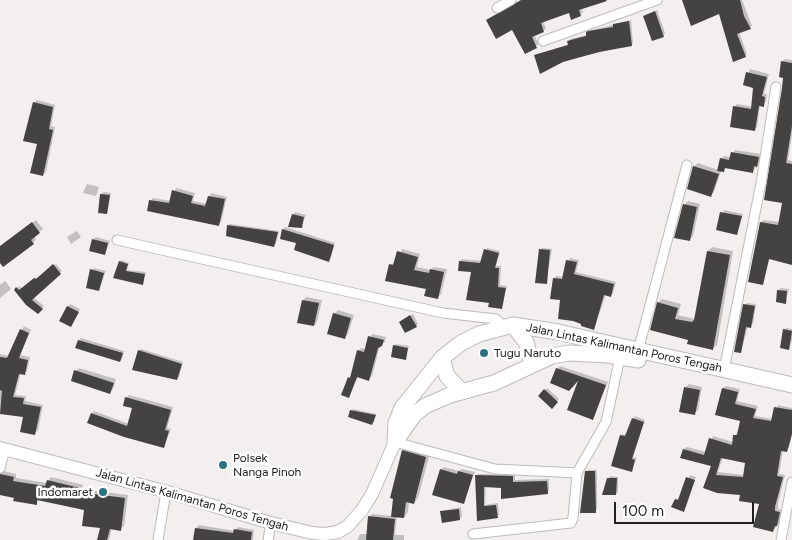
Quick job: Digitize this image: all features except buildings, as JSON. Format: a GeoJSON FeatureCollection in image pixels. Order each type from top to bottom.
{"type":"FeatureCollection","features":[{"type":"Feature","properties":{"kind":"main road","name":"Jalan Lintas Kalimantan Poros Tengah"},"geometry":{"type":"LineString","coordinates":[[395,442],[396,424],[402,408],[442,358],[471,338],[509,326],[558,332],[792,385]]}},
{"type":"Feature","properties":{"kind":"main road"},"geometry":{"type":"LineString","coordinates":[[509,326],[526,342],[532,364]]}},
{"type":"Feature","properties":{"kind":"main road","name":"Jalan Lintas Kalimantan Poros Tengah"},"geometry":{"type":"LineString","coordinates":[[2,448],[166,492],[271,523],[312,533],[337,536],[362,510],[372,494],[395,442],[414,416],[425,406],[437,399],[494,383],[552,356],[569,353],[620,357],[792,394]]}},
{"type":"Feature","properties":{"kind":"main road"},"geometry":{"type":"LineString","coordinates":[[442,358],[448,376],[462,392]]}},
{"type":"Feature","properties":{"kind":"street"},"geometry":{"type":"LineString","coordinates":[[497,8],[512,0]]}},
{"type":"Feature","properties":{"kind":"street"},"geometry":{"type":"LineString","coordinates":[[543,41],[657,0]]}},
{"type":"Feature","properties":{"kind":"street"},"geometry":{"type":"LineString","coordinates":[[724,370],[761,183],[776,87]]}},
{"type":"Feature","properties":{"kind":"street"},"geometry":{"type":"LineString","coordinates":[[638,351],[688,165]]}},
{"type":"Feature","properties":{"kind":"street"},"geometry":{"type":"LineString","coordinates":[[117,240],[443,313],[496,319],[509,326]]}},
{"type":"Feature","properties":{"kind":"street"},"geometry":{"type":"LineString","coordinates":[[471,316],[474,326],[471,338]]}},
{"type":"Feature","properties":{"kind":"street"},"geometry":{"type":"LineString","coordinates":[[473,534],[571,523],[577,473],[606,422],[620,357]]}},
{"type":"Feature","properties":{"kind":"street"},"geometry":{"type":"LineString","coordinates":[[395,442],[495,469],[577,473]]}},
{"type":"Feature","properties":{"kind":"street"},"geometry":{"type":"LineString","coordinates":[[0,468],[2,448]]}},
{"type":"Feature","properties":{"kind":"street"},"geometry":{"type":"LineString","coordinates":[[781,540],[792,482]]}},
{"type":"Feature","properties":{"kind":"street"},"geometry":{"type":"LineString","coordinates":[[158,540],[166,492]]}},
{"type":"Feature","properties":{"kind":"street"},"geometry":{"type":"LineString","coordinates":[[268,540],[271,523]]}},
{"type":"Feature","properties":{"kind":"place","name":"Tugu Naruto"},"geometry":{"type":"Point","coordinates":[484,353]}},
{"type":"Feature","properties":{"kind":"place","name":"Polsek Nanga Pinoh"},"geometry":{"type":"Point","coordinates":[223,465]}},
{"type":"Feature","properties":{"kind":"place","name":"Indomaret"},"geometry":{"type":"Point","coordinates":[103,492]}}]}
